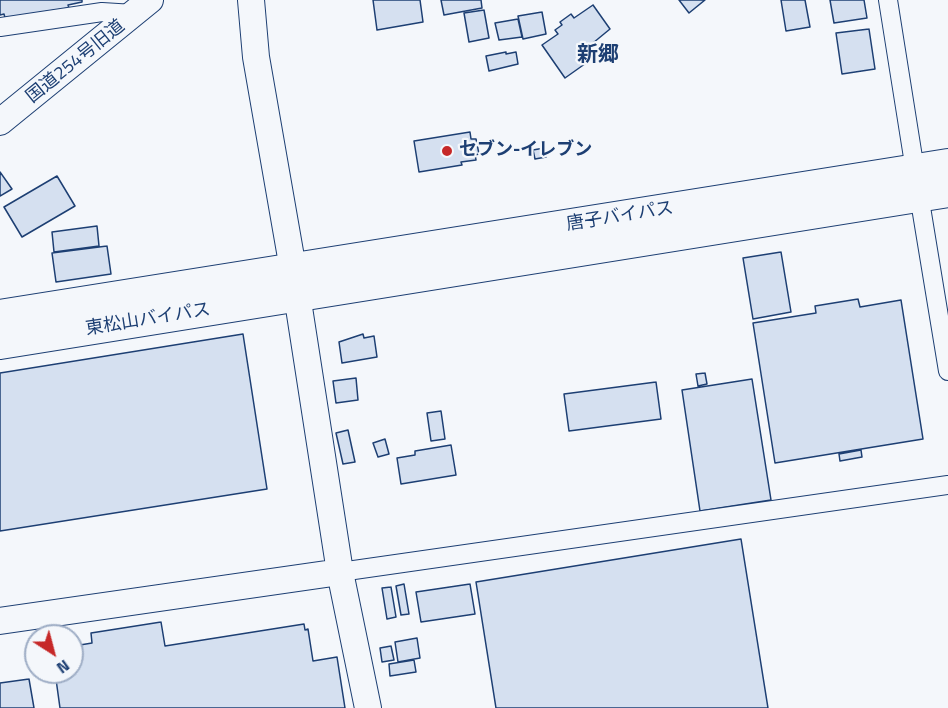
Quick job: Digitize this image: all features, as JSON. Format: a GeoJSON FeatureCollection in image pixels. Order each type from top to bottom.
{"type":"FeatureCollection","features":[{"type":"Feature","properties":{"kind":"highway","name":"唐子バイパス"},"geometry":{"type":"LineString","coordinates":[[295,283],[928,186],[948,165]]}},
{"type":"Feature","properties":{"kind":"highway","name":"東松山バイパス"},"geometry":{"type":"LineString","coordinates":[[0,316],[295,283]]}},
{"type":"Feature","properties":{"kind":"highway","name":"東松山バイパス"},"geometry":{"type":"LineString","coordinates":[[0,343],[295,283]]}},
{"type":"Feature","properties":{"kind":"street"},"geometry":{"type":"LineString","coordinates":[[251,0],[256,57],[295,283],[340,572],[368,708]]}},
{"type":"Feature","properties":{"kind":"street"},"geometry":{"type":"LineString","coordinates":[[888,0],[928,186],[948,371]]}},
{"type":"Feature","properties":{"kind":"street"},"geometry":{"type":"LineString","coordinates":[[0,27],[142,7]]}},
{"type":"Feature","properties":{"kind":"street","name":"国道254号旧道"},"geometry":{"type":"LineString","coordinates":[[0,122],[142,7]]}},
{"type":"Feature","properties":{"kind":"street"},"geometry":{"type":"LineString","coordinates":[[0,621],[948,485]]}},
{"type":"Feature","properties":{"kind":"building"},"geometry":{"type":"Polygon","coordinates":[[[0,0],[82,0],[82,2],[68,5],[69,8],[5,18],[4,14],[0,15],[0,0]]]}},
{"type":"Feature","properties":{"kind":"building"},"geometry":{"type":"Polygon","coordinates":[[[373,0],[420,0],[423,22],[377,30],[373,0]]]}},
{"type":"Feature","properties":{"kind":"building"},"geometry":{"type":"Polygon","coordinates":[[[441,0],[481,0],[482,8],[444,15],[441,0]]]}},
{"type":"Feature","properties":{"kind":"building"},"geometry":{"type":"Polygon","coordinates":[[[679,0],[705,0],[689,13],[679,0]]]}},
{"type":"Feature","properties":{"kind":"building"},"geometry":{"type":"Polygon","coordinates":[[[781,0],[805,0],[810,27],[786,31],[781,0]]]}},
{"type":"Feature","properties":{"kind":"building"},"geometry":{"type":"Polygon","coordinates":[[[830,0],[864,0],[867,18],[834,23],[830,0]]]}},
{"type":"Feature","properties":{"kind":"building"},"geometry":{"type":"Polygon","coordinates":[[[593,5],[610,29],[582,52],[589,61],[565,78],[542,45],[558,34],[555,30],[562,25],[560,22],[571,14],[574,18],[593,5]]]}},
{"type":"Feature","properties":{"kind":"building"},"geometry":{"type":"Polygon","coordinates":[[[484,10],[489,38],[469,42],[464,13],[484,10]]]}},
{"type":"Feature","properties":{"kind":"building"},"geometry":{"type":"Polygon","coordinates":[[[542,12],[546,34],[523,39],[518,16],[542,12]]]}},
{"type":"Feature","properties":{"kind":"building"},"geometry":{"type":"Polygon","coordinates":[[[518,19],[522,37],[499,40],[495,23],[518,19]]]}},
{"type":"Feature","properties":{"kind":"building"},"geometry":{"type":"Polygon","coordinates":[[[869,29],[875,69],[842,74],[836,33],[869,29]]]}},
{"type":"Feature","properties":{"kind":"building"},"geometry":{"type":"Polygon","coordinates":[[[506,52],[506,54],[516,52],[518,64],[489,71],[486,56],[506,52]]]}},
{"type":"Feature","properties":{"kind":"building"},"geometry":{"type":"Polygon","coordinates":[[[470,132],[471,139],[476,139],[479,154],[475,155],[476,160],[461,162],[462,165],[419,172],[414,141],[470,132]]]}},
{"type":"Feature","properties":{"kind":"building"},"geometry":{"type":"Polygon","coordinates":[[[544,148],[546,157],[535,159],[533,150],[544,148]]]}},
{"type":"Feature","properties":{"kind":"building"},"geometry":{"type":"Polygon","coordinates":[[[0,172],[12,189],[0,196],[0,172]]]}},
{"type":"Feature","properties":{"kind":"building"},"geometry":{"type":"Polygon","coordinates":[[[57,176],[75,206],[22,237],[4,207],[57,176]]]}},
{"type":"Feature","properties":{"kind":"building"},"geometry":{"type":"Polygon","coordinates":[[[97,226],[99,246],[54,252],[52,232],[97,226]]]}},
{"type":"Feature","properties":{"kind":"building"},"geometry":{"type":"Polygon","coordinates":[[[107,246],[111,274],[56,282],[52,253],[107,246]]]}},
{"type":"Feature","properties":{"kind":"building"},"geometry":{"type":"Polygon","coordinates":[[[781,252],[791,312],[753,319],[743,258],[781,252]]]}},
{"type":"Feature","properties":{"kind":"building"},"geometry":{"type":"Polygon","coordinates":[[[858,299],[860,307],[901,300],[923,439],[775,463],[753,323],[816,313],[815,306],[858,299]]]}},
{"type":"Feature","properties":{"kind":"building"},"geometry":{"type":"Polygon","coordinates":[[[243,334],[267,489],[0,531],[0,373],[243,334]]]}},
{"type":"Feature","properties":{"kind":"building"},"geometry":{"type":"Polygon","coordinates":[[[363,334],[364,338],[374,336],[377,357],[342,363],[339,342],[363,334]]]}},
{"type":"Feature","properties":{"kind":"building"},"geometry":{"type":"Polygon","coordinates":[[[705,373],[707,384],[698,386],[696,374],[705,373]]]}},
{"type":"Feature","properties":{"kind":"building"},"geometry":{"type":"Polygon","coordinates":[[[356,378],[358,400],[336,403],[333,381],[356,378]]]}},
{"type":"Feature","properties":{"kind":"building"},"geometry":{"type":"Polygon","coordinates":[[[752,379],[771,500],[700,511],[682,390],[752,379]]]}},
{"type":"Feature","properties":{"kind":"building"},"geometry":{"type":"Polygon","coordinates":[[[656,382],[661,419],[569,431],[564,394],[656,382]]]}},
{"type":"Feature","properties":{"kind":"building"},"geometry":{"type":"Polygon","coordinates":[[[441,411],[445,439],[431,441],[427,413],[441,411]]]}},
{"type":"Feature","properties":{"kind":"building"},"geometry":{"type":"Polygon","coordinates":[[[348,430],[355,462],[343,464],[336,433],[348,430]]]}},
{"type":"Feature","properties":{"kind":"building"},"geometry":{"type":"Polygon","coordinates":[[[385,439],[389,454],[378,457],[373,443],[385,439]]]}},
{"type":"Feature","properties":{"kind":"building"},"geometry":{"type":"Polygon","coordinates":[[[451,445],[456,475],[401,484],[397,458],[415,455],[415,451],[451,445]]]}},
{"type":"Feature","properties":{"kind":"building"},"geometry":{"type":"Polygon","coordinates":[[[861,450],[862,457],[840,461],[839,454],[861,450]]]}},
{"type":"Feature","properties":{"kind":"building"},"geometry":{"type":"Polygon","coordinates":[[[741,539],[768,708],[496,708],[476,582],[741,539]]]}},
{"type":"Feature","properties":{"kind":"building"},"geometry":{"type":"Polygon","coordinates":[[[404,584],[409,614],[401,615],[396,586],[404,584]]]}},
{"type":"Feature","properties":{"kind":"building"},"geometry":{"type":"Polygon","coordinates":[[[470,584],[475,614],[421,622],[416,592],[470,584]]]}},
{"type":"Feature","properties":{"kind":"building"},"geometry":{"type":"Polygon","coordinates":[[[391,587],[396,617],[387,619],[382,588],[391,587]]]}},
{"type":"Feature","properties":{"kind":"building"},"geometry":{"type":"Polygon","coordinates":[[[161,622],[165,646],[304,624],[305,630],[308,629],[313,661],[337,657],[345,708],[60,708],[57,684],[84,684],[84,644],[92,643],[91,633],[161,622]]]}},
{"type":"Feature","properties":{"kind":"building"},"geometry":{"type":"Polygon","coordinates":[[[417,638],[420,658],[398,662],[395,642],[417,638]]]}},
{"type":"Feature","properties":{"kind":"building"},"geometry":{"type":"Polygon","coordinates":[[[391,646],[394,660],[382,662],[380,648],[391,646]]]}},
{"type":"Feature","properties":{"kind":"building"},"geometry":{"type":"Polygon","coordinates":[[[414,660],[416,672],[390,676],[389,664],[414,660]]]}},
{"type":"Feature","properties":{"kind":"building"},"geometry":{"type":"Polygon","coordinates":[[[24,680],[24,684],[30,684],[34,708],[0,708],[0,683],[24,680]]]}},
{"type":"Feature","properties":{"kind":"place","name":"セブン-イレブン"},"geometry":{"type":"Point","coordinates":[447,151]}},
{"type":"Feature","properties":{"kind":"district","name":"新郷"},"geometry":{"type":"Point","coordinates":[598,56]}}]}
